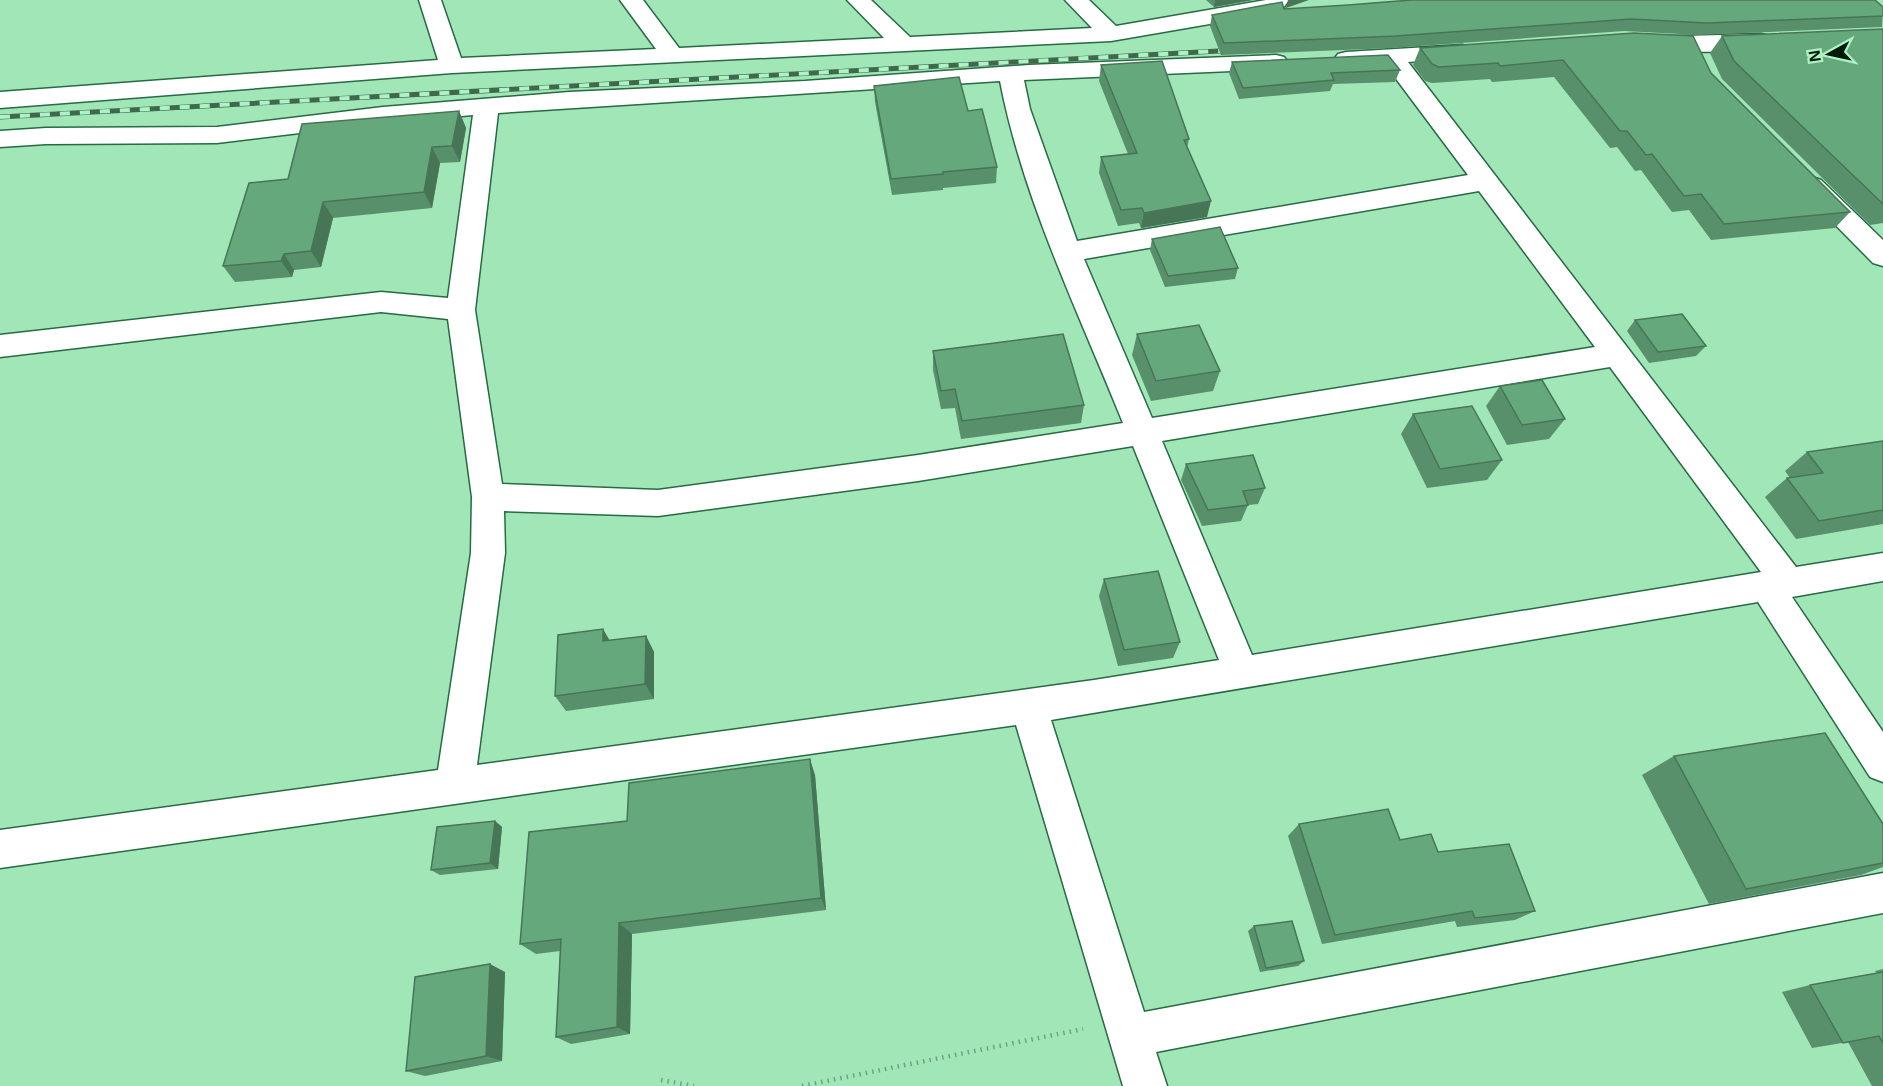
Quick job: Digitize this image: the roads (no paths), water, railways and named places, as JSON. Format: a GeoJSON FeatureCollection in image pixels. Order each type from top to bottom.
{"type":"FeatureCollection","features":[{"type":"Feature","properties":{"kind":"street"},"geometry":{"type":"LineString","coordinates":[[430,0],[452,66]]}},
{"type":"Feature","properties":{"kind":"street"},"geometry":{"type":"LineString","coordinates":[[631,0],[674,57]]}},
{"type":"Feature","properties":{"kind":"street"},"geometry":{"type":"LineString","coordinates":[[858,0],[904,44]]}},
{"type":"Feature","properties":{"kind":"street"},"geometry":{"type":"LineString","coordinates":[[1076,0],[1111,34]]}},
{"type":"Feature","properties":{"kind":"street"},"geometry":{"type":"LineString","coordinates":[[0,100],[452,66],[1111,34],[1272,6],[1278,0]]}},
{"type":"Feature","properties":{"kind":"street"},"geometry":{"type":"LineString","coordinates":[[1624,40],[1693,44],[1779,41]]}},
{"type":"Feature","properties":{"kind":"street"},"geometry":{"type":"LineString","coordinates":[[1693,44],[1703,68]]}},
{"type":"Feature","properties":{"kind":"street"},"geometry":{"type":"LineString","coordinates":[[0,139],[46,136],[217,135],[486,107],[1011,74],[1392,57],[1485,50]]}},
{"type":"Feature","properties":{"kind":"street"},"geometry":{"type":"LineString","coordinates":[[1392,57],[1617,355],[1777,584],[1883,764]]}},
{"type":"Feature","properties":{"kind":"street"},"geometry":{"type":"LineString","coordinates":[[1011,74],[1018,109],[1067,252],[1242,672]]}},
{"type":"Feature","properties":{"kind":"street"},"geometry":{"type":"LineString","coordinates":[[455,785],[488,553],[488,497],[461,310],[486,107]]}},
{"type":"Feature","properties":{"kind":"street"},"geometry":{"type":"LineString","coordinates":[[1798,172],[1883,256]]}},
{"type":"Feature","properties":{"kind":"street"},"geometry":{"type":"LineString","coordinates":[[1067,252],[1485,181]]}},
{"type":"Feature","properties":{"kind":"street"},"geometry":{"type":"LineString","coordinates":[[0,346],[381,302],[461,310]]}},
{"type":"Feature","properties":{"kind":"street"},"geometry":{"type":"LineString","coordinates":[[488,497],[658,503],[918,468],[1617,355]]}},
{"type":"Feature","properties":{"kind":"street"},"geometry":{"type":"LineString","coordinates":[[0,849],[1029,706],[1883,567]]}},
{"type":"Feature","properties":{"kind":"street"},"geometry":{"type":"LineString","coordinates":[[1029,706],[1145,1086]]}},
{"type":"Feature","properties":{"kind":"street"},"geometry":{"type":"LineString","coordinates":[[1127,1028],[1883,893]]}},
{"type":"Feature","properties":{"kind":"railway"},"geometry":{"type":"LineString","coordinates":[[0,117],[1237,50]]}}]}
